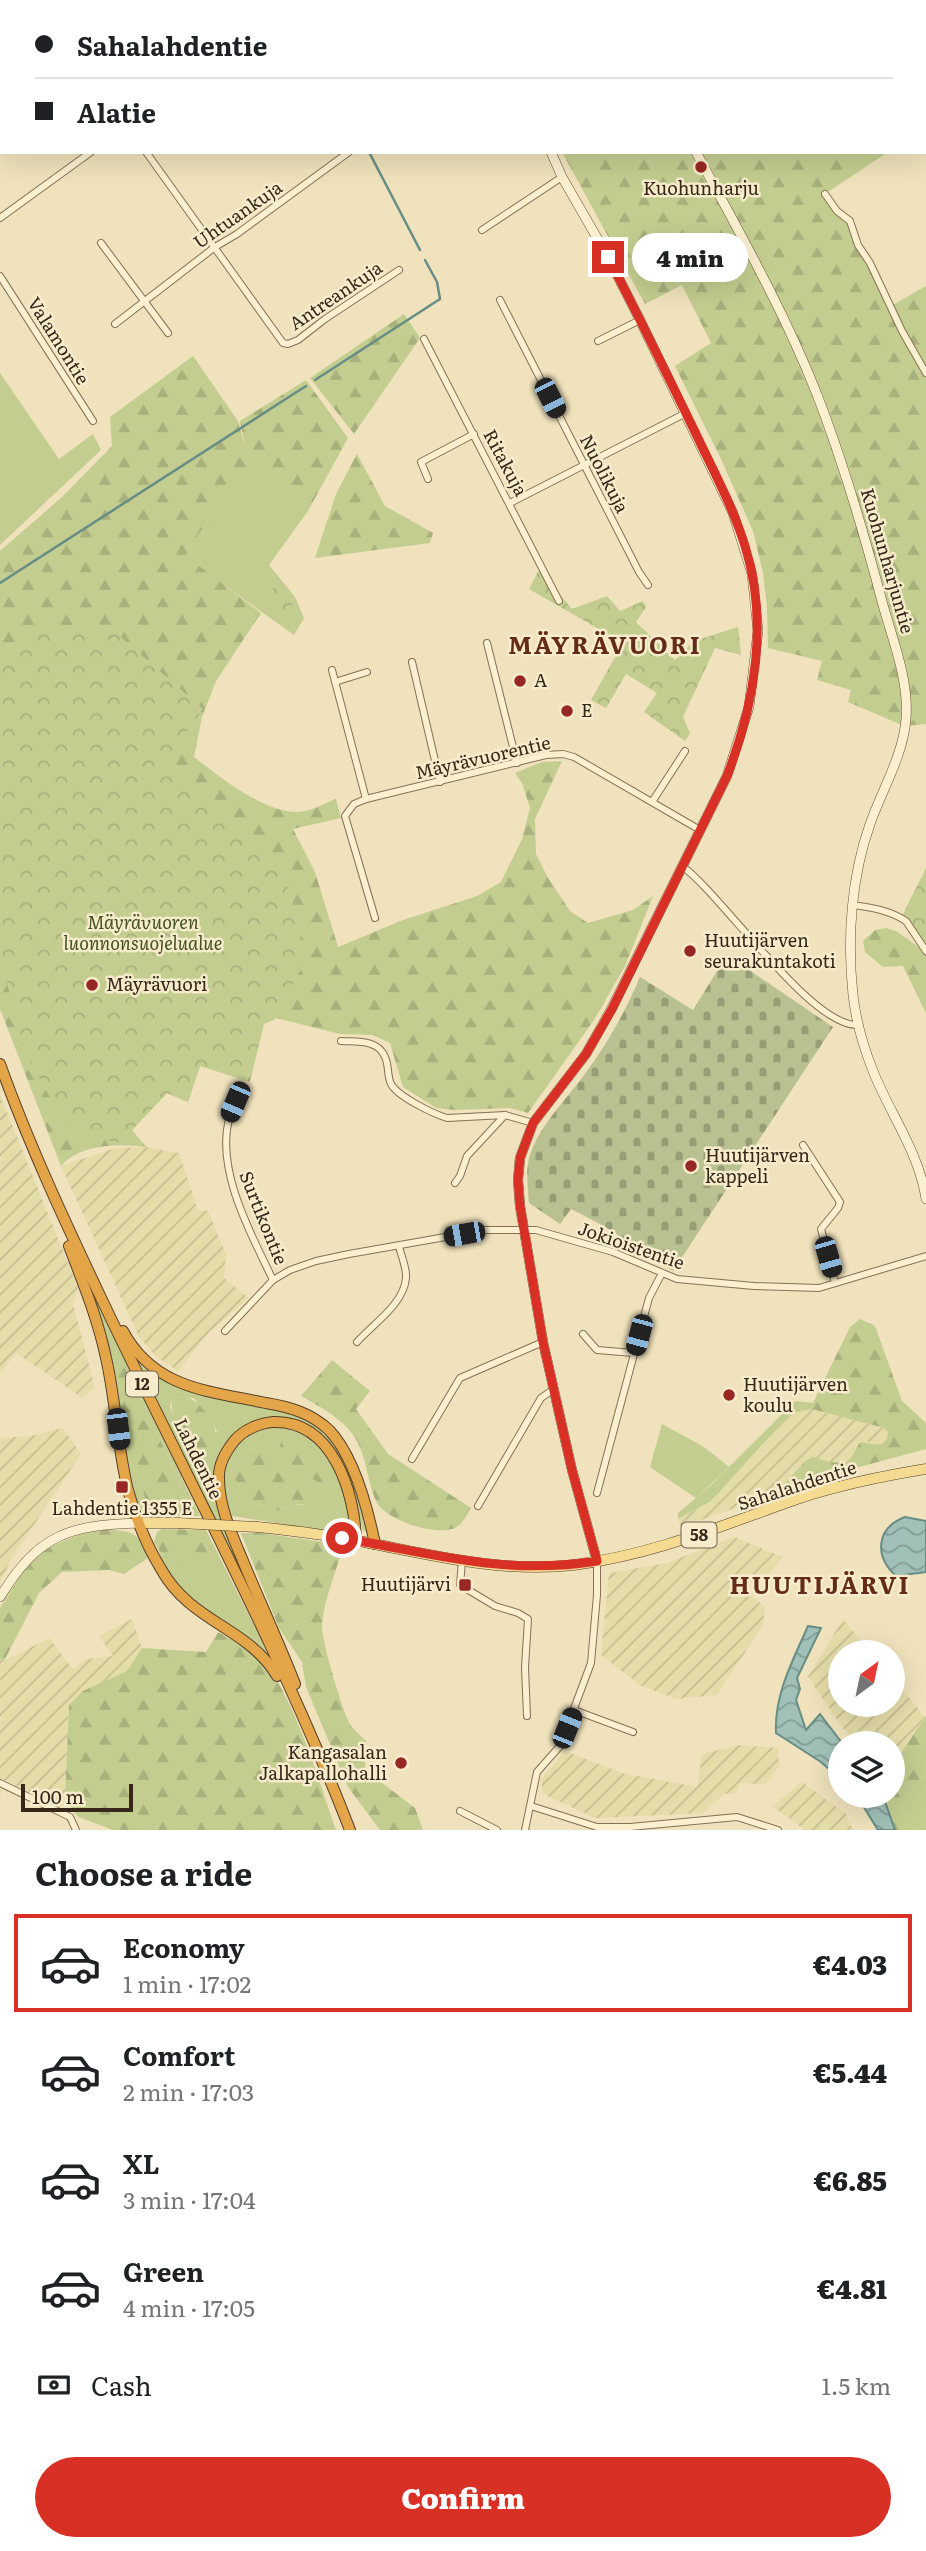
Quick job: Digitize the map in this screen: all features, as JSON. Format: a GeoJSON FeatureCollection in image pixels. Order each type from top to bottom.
{"type":"FeatureCollection","features":[{"type":"Feature","properties":{"kind":"highway","name":"Lahdentie"},"geometry":{"type":"LineString","coordinates":[[0,1064],[72,1237],[256,1617],[323,1762],[350,1830]]}},
{"type":"Feature","properties":{"kind":"highway"},"geometry":{"type":"LineString","coordinates":[[48,1184],[103,1345],[126,1480],[160,1567],[173,1588],[197,1611],[252,1646],[268,1661],[323,1762]]}},
{"type":"Feature","properties":{"kind":"highway"},"geometry":{"type":"LineString","coordinates":[[72,1237],[142,1359],[170,1379],[185,1385],[301,1411],[330,1431],[344,1450],[354,1474],[375,1544]]}},
{"type":"Feature","properties":{"kind":"highway"},"geometry":{"type":"LineString","coordinates":[[330,1779],[222,1506],[219,1471],[224,1455],[246,1431],[268,1423],[296,1426],[314,1436],[332,1455],[349,1490],[356,1519],[356,1541]]}},
{"type":"Feature","properties":{"kind":"main road","name":"Sahalahdentie"},"geometry":{"type":"LineString","coordinates":[[141,1523],[258,1527],[375,1544],[462,1561],[544,1567],[597,1561],[661,1548],[798,1499],[843,1486],[926,1469]]}},
{"type":"Feature","properties":{"kind":"street"},"geometry":{"type":"LineString","coordinates":[[0,218],[88,154]]}},
{"type":"Feature","properties":{"kind":"street"},"geometry":{"type":"LineString","coordinates":[[147,154],[215,247]]}},
{"type":"Feature","properties":{"kind":"street","name":"Uhtuankuja"},"geometry":{"type":"LineString","coordinates":[[115,324],[215,247],[237,234],[346,154]]}},
{"type":"Feature","properties":{"kind":"street"},"geometry":{"type":"LineString","coordinates":[[525,1830],[537,1772],[560,1746],[591,1663],[597,1561],[572,1470],[543,1342],[518,1180],[520,1158],[533,1123],[597,1037],[737,751],[749,707],[758,632],[752,574],[733,513],[640,320],[552,154]]}},
{"type":"Feature","properties":{"kind":"street","name":"Kuohunharjuntie"},"geometry":{"type":"LineString","coordinates":[[697,154],[746,245],[815,390],[847,480],[900,664],[906,709],[901,745],[861,849],[853,905],[851,958],[858,1025],[873,1072],[922,1166],[926,1199]]}},
{"type":"Feature","properties":{"kind":"street"},"geometry":{"type":"LineString","coordinates":[[482,230],[562,177]]}},
{"type":"Feature","properties":{"kind":"street"},"geometry":{"type":"LineString","coordinates":[[825,194],[850,221],[858,245],[926,373]]}},
{"type":"Feature","properties":{"kind":"street"},"geometry":{"type":"LineString","coordinates":[[101,243],[168,334]]}},
{"type":"Feature","properties":{"kind":"street","name":"Antreankuja"},"geometry":{"type":"LineString","coordinates":[[215,247],[284,343],[288,344],[298,340],[399,270]]}},
{"type":"Feature","properties":{"kind":"street","name":"Valamontie"},"geometry":{"type":"LineString","coordinates":[[0,276],[93,421]]}},
{"type":"Feature","properties":{"kind":"street","name":"Nuolikuja"},"geometry":{"type":"LineString","coordinates":[[500,300],[584,467],[648,585]]}},
{"type":"Feature","properties":{"kind":"street"},"geometry":{"type":"LineString","coordinates":[[598,341],[640,320]]}},
{"type":"Feature","properties":{"kind":"street","name":"Ritakuja"},"geometry":{"type":"LineString","coordinates":[[424,339],[559,601]]}},
{"type":"Feature","properties":{"kind":"street"},"geometry":{"type":"LineString","coordinates":[[510,503],[686,413]]}},
{"type":"Feature","properties":{"kind":"street"},"geometry":{"type":"LineString","coordinates":[[428,479],[421,462],[474,434]]}},
{"type":"Feature","properties":{"kind":"street"},"geometry":{"type":"LineString","coordinates":[[487,643],[517,763]]}},
{"type":"Feature","properties":{"kind":"street"},"geometry":{"type":"LineString","coordinates":[[412,662],[440,782]]}},
{"type":"Feature","properties":{"kind":"street"},"geometry":{"type":"LineString","coordinates":[[331,670],[366,799]]}},
{"type":"Feature","properties":{"kind":"street"},"geometry":{"type":"LineString","coordinates":[[335,682],[367,672]]}},
{"type":"Feature","properties":{"kind":"street"},"geometry":{"type":"LineString","coordinates":[[652,802],[685,751]]}},
{"type":"Feature","properties":{"kind":"street","name":"Mäyrävuorentie"},"geometry":{"type":"LineString","coordinates":[[375,918],[345,816],[354,804],[366,799],[563,754],[574,757],[700,830]]}},
{"type":"Feature","properties":{"kind":"street"},"geometry":{"type":"LineString","coordinates":[[682,866],[766,956],[809,997],[842,1023],[858,1025]]}},
{"type":"Feature","properties":{"kind":"street"},"geometry":{"type":"LineString","coordinates":[[853,905],[886,910],[906,921],[926,951]]}},
{"type":"Feature","properties":{"kind":"street"},"geometry":{"type":"LineString","coordinates":[[341,1041],[368,1042],[378,1047],[385,1055],[391,1084],[401,1094],[439,1116],[447,1118],[505,1115],[533,1123]]}},
{"type":"Feature","properties":{"kind":"street","name":"Surtikontie"},"geometry":{"type":"LineString","coordinates":[[242,1086],[229,1118],[226,1151],[228,1171],[245,1221],[273,1280]]}},
{"type":"Feature","properties":{"kind":"street"},"geometry":{"type":"LineString","coordinates":[[455,1183],[467,1156],[505,1115]]}},
{"type":"Feature","properties":{"kind":"street"},"geometry":{"type":"LineString","coordinates":[[803,1145],[840,1202],[821,1229],[835,1283]]}},
{"type":"Feature","properties":{"kind":"street","name":"Jokioistentie"},"geometry":{"type":"LineString","coordinates":[[225,1331],[273,1280],[290,1270],[316,1261],[485,1230],[536,1230],[613,1252],[662,1275],[699,1283],[807,1289],[926,1256]]}},
{"type":"Feature","properties":{"kind":"street"},"geometry":{"type":"LineString","coordinates":[[357,1342],[389,1310],[403,1289],[407,1277],[398,1246]]}},
{"type":"Feature","properties":{"kind":"street"},"geometry":{"type":"LineString","coordinates":[[597,1493],[649,1298],[662,1275]]}},
{"type":"Feature","properties":{"kind":"street"},"geometry":{"type":"LineString","coordinates":[[583,1334],[597,1350],[634,1353]]}},
{"type":"Feature","properties":{"kind":"street"},"geometry":{"type":"LineString","coordinates":[[412,1459],[460,1378],[543,1342]]}},
{"type":"Feature","properties":{"kind":"street"},"geometry":{"type":"LineString","coordinates":[[478,1506],[541,1398],[554,1389]]}},
{"type":"Feature","properties":{"kind":"street"},"geometry":{"type":"LineString","coordinates":[[0,1597],[21,1565],[47,1542],[78,1529],[141,1523]]}},
{"type":"Feature","properties":{"kind":"street"},"geometry":{"type":"LineString","coordinates":[[462,1561],[460,1586],[495,1606],[519,1613],[528,1619],[525,1667],[527,1716]]}},
{"type":"Feature","properties":{"kind":"street"},"geometry":{"type":"LineString","coordinates":[[574,1710],[634,1732]]}},
{"type":"Feature","properties":{"kind":"street"},"geometry":{"type":"LineString","coordinates":[[0,1783],[70,1817],[76,1830]]}},
{"type":"Feature","properties":{"kind":"street"},"geometry":{"type":"LineString","coordinates":[[531,1806],[597,1826],[630,1827],[737,1817],[778,1830]]}},
{"type":"Feature","properties":{"kind":"street"},"geometry":{"type":"LineString","coordinates":[[460,1811],[497,1830]]}},
{"type":"Feature","properties":{"kind":"shaded area"},"geometry":{"type":"Polygon","coordinates":[[[0,1095],[78,1288],[73,1304],[95,1388],[83,1398],[16,1353],[0,1373],[0,1095]]]}},
{"type":"Feature","properties":{"kind":"shaded area"},"geometry":{"type":"Polygon","coordinates":[[[146,1147],[179,1153],[198,1210],[208,1211],[226,1255],[224,1278],[249,1298],[210,1331],[178,1371],[156,1356],[139,1337],[61,1166],[115,1148],[146,1147]]]}},
{"type":"Feature","properties":{"kind":"shaded area"},"geometry":{"type":"Polygon","coordinates":[[[812,1408],[884,1428],[888,1432],[887,1439],[881,1446],[865,1441],[855,1449],[849,1463],[830,1462],[813,1457],[805,1461],[781,1488],[744,1505],[681,1527],[678,1519],[711,1501],[791,1413],[812,1408]]]}},
{"type":"Feature","properties":{"kind":"shaded area"},"geometry":{"type":"Polygon","coordinates":[[[63,1428],[81,1454],[12,1558],[0,1582],[0,1438],[31,1436],[63,1428]]]}},
{"type":"Feature","properties":{"kind":"shaded area"},"geometry":{"type":"Polygon","coordinates":[[[734,1537],[783,1557],[764,1580],[746,1572],[740,1587],[765,1607],[763,1625],[717,1695],[676,1699],[640,1685],[601,1655],[609,1573],[667,1563],[734,1537]]]}},
{"type":"Feature","properties":{"kind":"shaded area"},"geometry":{"type":"Polygon","coordinates":[[[132,1619],[142,1648],[127,1671],[83,1691],[69,1705],[65,1798],[60,1807],[5,1780],[0,1797],[0,1659],[4,1661],[49,1638],[73,1669],[86,1659],[113,1656],[99,1636],[132,1619]]]}},
{"type":"Feature","properties":{"kind":"shaded area"},"geometry":{"type":"Polygon","coordinates":[[[843,1619],[861,1640],[830,1640],[843,1619]]]}},
{"type":"Feature","properties":{"kind":"shaded area"},"geometry":{"type":"Polygon","coordinates":[[[828,1644],[828,1706],[808,1677],[828,1644]]]}},
{"type":"Feature","properties":{"kind":"shaded area"},"geometry":{"type":"Polygon","coordinates":[[[905,1693],[925,1717],[905,1747],[905,1731],[846,1731],[835,1717],[905,1717],[905,1693]]]}},
{"type":"Feature","properties":{"kind":"shaded area"},"geometry":{"type":"Polygon","coordinates":[[[739,1745],[778,1748],[779,1767],[765,1784],[740,1783],[736,1793],[724,1794],[703,1813],[595,1818],[543,1794],[541,1779],[565,1751],[622,1773],[697,1787],[702,1754],[739,1745]]]}},
{"type":"Feature","properties":{"kind":"shaded area"},"geometry":{"type":"Polygon","coordinates":[[[802,1782],[828,1801],[828,1808],[838,1808],[846,1814],[853,1830],[805,1830],[772,1806],[802,1782]]]}},
{"type":"Feature","properties":{"kind":"green space"},"geometry":{"type":"Polygon","coordinates":[[[563,154],[885,154],[825,194],[850,221],[858,245],[891,306],[926,286],[926,724],[904,726],[848,702],[851,690],[817,680],[822,661],[768,648],[763,573],[753,531],[675,366],[711,343],[682,285],[645,304],[563,154]]]}},
{"type":"Feature","properties":{"kind":"green space"},"geometry":{"type":"Polygon","coordinates":[[[404,314],[420,338],[354,434],[310,378],[404,314]]]}},
{"type":"Feature","properties":{"kind":"green space"},"geometry":{"type":"Polygon","coordinates":[[[193,356],[238,421],[245,448],[240,421],[306,380],[348,438],[308,511],[249,468],[198,535],[186,556],[261,613],[216,681],[202,717],[194,757],[246,794],[277,809],[305,811],[336,799],[341,818],[293,829],[315,872],[338,947],[403,920],[477,896],[501,882],[522,839],[530,808],[522,783],[515,773],[542,762],[562,761],[535,819],[536,854],[570,911],[588,923],[633,910],[653,896],[625,966],[594,1020],[528,1113],[510,1108],[436,1108],[403,1087],[390,1043],[373,1035],[340,1034],[268,1016],[200,1066],[188,1102],[167,1093],[132,1130],[146,1147],[112,1145],[89,1149],[78,1153],[61,1166],[0,1009],[0,551],[62,497],[112,446],[110,417],[193,356]]]}},
{"type":"Feature","properties":{"kind":"green space"},"geometry":{"type":"Polygon","coordinates":[[[0,373],[59,459],[93,434],[101,450],[0,545],[0,373]]]}},
{"type":"Feature","properties":{"kind":"green space"},"geometry":{"type":"Polygon","coordinates":[[[357,454],[385,506],[433,533],[430,543],[315,558],[336,494],[357,454]]]}},
{"type":"Feature","properties":{"kind":"green space"},"geometry":{"type":"Polygon","coordinates":[[[249,468],[308,511],[269,565],[295,597],[304,618],[294,635],[185,557],[198,535],[249,468]]]}},
{"type":"Feature","properties":{"kind":"green space"},"geometry":{"type":"Polygon","coordinates":[[[539,570],[572,609],[607,596],[620,611],[643,601],[646,607],[636,622],[675,660],[694,641],[738,627],[741,655],[715,648],[683,717],[690,733],[685,741],[644,712],[657,693],[626,674],[606,708],[591,700],[623,643],[529,589],[539,570]]]}},
{"type":"Feature","properties":{"kind":"green space"},"geometry":{"type":"Polygon","coordinates":[[[276,585],[291,601],[295,615],[289,626],[259,606],[276,585]]]}},
{"type":"Feature","properties":{"kind":"green space","name":"Mäyrävuoren luonnonsuojelualue"},"geometry":{"type":"Polygon","coordinates":[[[108,626],[203,709],[164,764],[226,809],[286,878],[307,957],[274,1020],[264,1024],[250,1082],[200,1066],[188,1102],[167,1093],[132,1130],[146,1147],[71,1134],[26,1055],[0,957],[0,656],[36,633],[108,626]]]}},
{"type":"Feature","properties":{"kind":"green space"},"geometry":{"type":"Polygon","coordinates":[[[926,868],[926,951],[901,918],[926,868]]]}},
{"type":"Feature","properties":{"kind":"green space"},"geometry":{"type":"Polygon","coordinates":[[[886,928],[896,931],[926,952],[926,1013],[903,966],[883,967],[865,952],[863,941],[875,930],[886,928]]]}},
{"type":"Feature","properties":{"kind":"green space"},"geometry":{"type":"Polygon","coordinates":[[[727,955],[833,1027],[673,1271],[608,1228],[571,1209],[560,1224],[529,1203],[528,1161],[534,1144],[547,1123],[608,1040],[640,977],[693,1010],[727,955]]]}},
{"type":"Feature","properties":{"kind":"green space"},"geometry":{"type":"Polygon","coordinates":[[[87,1279],[200,1516],[150,1516],[138,1505],[87,1279]],[[123,1363],[114,1369],[129,1461],[140,1477],[145,1498],[180,1488],[174,1469],[123,1363]]]}},
{"type":"Feature","properties":{"kind":"green space"},"geometry":{"type":"Polygon","coordinates":[[[860,1319],[875,1326],[902,1401],[926,1423],[926,1449],[781,1488],[805,1461],[813,1457],[848,1463],[860,1442],[881,1445],[887,1439],[888,1432],[884,1428],[812,1409],[791,1413],[711,1501],[678,1519],[678,1513],[709,1487],[795,1401],[813,1403],[850,1327],[860,1319]]]}},
{"type":"Feature","properties":{"kind":"green space"},"geometry":{"type":"Polygon","coordinates":[[[136,1357],[152,1371],[281,1409],[316,1424],[336,1444],[351,1475],[368,1534],[363,1530],[352,1489],[307,1427],[251,1425],[216,1470],[251,1594],[136,1357]],[[172,1397],[170,1407],[196,1463],[217,1431],[194,1398],[172,1397]]]}},
{"type":"Feature","properties":{"kind":"green space"},"geometry":{"type":"Polygon","coordinates":[[[332,1360],[370,1391],[356,1409],[388,1454],[471,1508],[458,1526],[439,1530],[414,1526],[381,1508],[376,1501],[356,1439],[345,1425],[301,1396],[332,1360]]]}},
{"type":"Feature","properties":{"kind":"green space"},"geometry":{"type":"Polygon","coordinates":[[[119,1361],[123,1363],[174,1469],[180,1488],[174,1503],[165,1506],[152,1504],[145,1498],[140,1477],[129,1461],[114,1369],[119,1361]]]}},
{"type":"Feature","properties":{"kind":"green space"},"geometry":{"type":"Polygon","coordinates":[[[181,1394],[200,1406],[213,1424],[217,1446],[210,1468],[204,1470],[198,1464],[176,1425],[172,1397],[181,1394]]]}},
{"type":"Feature","properties":{"kind":"green space"},"geometry":{"type":"Polygon","coordinates":[[[662,1424],[704,1447],[729,1467],[696,1498],[650,1467],[662,1424]]]}},
{"type":"Feature","properties":{"kind":"green space"},"geometry":{"type":"Polygon","coordinates":[[[272,1426],[295,1431],[306,1436],[324,1451],[337,1471],[345,1491],[350,1521],[342,1529],[333,1532],[232,1516],[226,1500],[224,1472],[235,1449],[257,1432],[272,1426]],[[250,1448],[242,1452],[235,1460],[231,1472],[248,1501],[276,1511],[303,1505],[306,1501],[290,1476],[276,1462],[250,1448]]]}},
{"type":"Feature","properties":{"kind":"green space"},"geometry":{"type":"Polygon","coordinates":[[[289,1434],[310,1445],[321,1455],[334,1474],[330,1481],[321,1484],[294,1467],[280,1447],[282,1437],[289,1434]]]}},
{"type":"Feature","properties":{"kind":"green space"},"geometry":{"type":"Polygon","coordinates":[[[250,1448],[269,1456],[284,1468],[296,1483],[306,1504],[276,1511],[248,1501],[231,1472],[237,1457],[250,1448]]]}},
{"type":"Feature","properties":{"kind":"green space"},"geometry":{"type":"Polygon","coordinates":[[[106,1529],[134,1534],[149,1557],[124,1574],[109,1570],[62,1572],[39,1593],[4,1661],[0,1659],[0,1608],[25,1568],[47,1548],[78,1535],[106,1529]]]}},
{"type":"Feature","properties":{"kind":"green space"},"geometry":{"type":"Polygon","coordinates":[[[162,1529],[206,1530],[211,1542],[210,1548],[208,1552],[191,1559],[167,1557],[154,1542],[157,1532],[162,1529]]]}},
{"type":"Feature","properties":{"kind":"green space"},"geometry":{"type":"Polygon","coordinates":[[[241,1533],[261,1533],[343,1545],[322,1623],[333,1675],[351,1726],[366,1741],[365,1770],[415,1808],[423,1830],[380,1830],[348,1787],[306,1687],[302,1662],[279,1628],[241,1533]]]}},
{"type":"Feature","properties":{"kind":"green space"},"geometry":{"type":"Polygon","coordinates":[[[208,1534],[270,1657],[255,1643],[193,1599],[167,1569],[158,1549],[163,1555],[212,1543],[208,1534]]]}},
{"type":"Feature","properties":{"kind":"green space"},"geometry":{"type":"Polygon","coordinates":[[[218,1632],[259,1658],[283,1691],[304,1738],[336,1830],[113,1830],[78,1817],[65,1799],[69,1705],[83,1691],[127,1671],[142,1648],[206,1652],[218,1632]]]}},
{"type":"Feature","properties":{"kind":"green space"},"geometry":{"type":"Polygon","coordinates":[[[926,1716],[926,1771],[905,1801],[905,1747],[926,1716]]]}},
{"type":"Feature","properties":{"kind":"green space"},"geometry":{"type":"Polygon","coordinates":[[[926,1771],[926,1830],[913,1830],[902,1808],[905,1808],[905,1801],[926,1771]]]}},
{"type":"Feature","properties":{"kind":"green space"},"geometry":{"type":"Polygon","coordinates":[[[887,1808],[902,1808],[913,1830],[895,1830],[887,1808]]]}},
{"type":"Feature","properties":{"kind":"water"},"geometry":{"type":"Polygon","coordinates":[[[905,1517],[926,1521],[926,1572],[896,1576],[884,1560],[881,1543],[888,1528],[905,1517]]]}},
{"type":"Feature","properties":{"kind":"water"},"geometry":{"type":"Polygon","coordinates":[[[808,1626],[821,1628],[797,1678],[800,1689],[796,1700],[806,1730],[820,1714],[833,1731],[828,1731],[828,1768],[776,1733],[781,1691],[808,1626]]]}},
{"type":"Feature","properties":{"kind":"water"},"geometry":{"type":"Polygon","coordinates":[[[864,1808],[887,1808],[895,1830],[878,1830],[864,1808]]]}},
{"type":"Feature","properties":{"kind":"waterway"},"geometry":{"type":"LineString","coordinates":[[370,154],[420,250]]}},
{"type":"Feature","properties":{"kind":"waterway"},"geometry":{"type":"LineString","coordinates":[[315,380],[440,299],[437,282],[425,260]]}},
{"type":"Feature","properties":{"kind":"waterway"},"geometry":{"type":"LineString","coordinates":[[0,583],[306,386]]}},
{"type":"Feature","properties":{"kind":"place","name":"Kuohunharju"},"geometry":{"type":"Point","coordinates":[701,167]}},
{"type":"Feature","properties":{"kind":"place","name":"A"},"geometry":{"type":"Point","coordinates":[520,681]}},
{"type":"Feature","properties":{"kind":"place","name":"E"},"geometry":{"type":"Point","coordinates":[567,711]}},
{"type":"Feature","properties":{"kind":"place","name":"Huutijärven seurakuntakoti"},"geometry":{"type":"Point","coordinates":[690,951]}},
{"type":"Feature","properties":{"kind":"place","name":"Mäyrävuori"},"geometry":{"type":"Point","coordinates":[92,985]}},
{"type":"Feature","properties":{"kind":"place","name":"Huutijärven kappeli"},"geometry":{"type":"Point","coordinates":[691,1166]}},
{"type":"Feature","properties":{"kind":"place","name":"Huutijärven koulu"},"geometry":{"type":"Point","coordinates":[729,1395]}},
{"type":"Feature","properties":{"kind":"place","name":"Lahdentie 1355 E"},"geometry":{"type":"Point","coordinates":[122,1487]}},
{"type":"Feature","properties":{"kind":"place","name":"Huutijärvi"},"geometry":{"type":"Point","coordinates":[465,1585]}},
{"type":"Feature","properties":{"kind":"place","name":"Kangasalan Jalkapallohalli"},"geometry":{"type":"Point","coordinates":[401,1763]}},
{"type":"Feature","properties":{"kind":"district","name":"MÄYRÄVUORI"},"geometry":{"type":"Point","coordinates":[605,646]}},
{"type":"Feature","properties":{"kind":"district","name":"HUUTIJÄRVI"},"geometry":{"type":"Point","coordinates":[820,1586]}},
{"type":"Feature","properties":{"kind":"route"},"geometry":{"type":"LineString","coordinates":[[342,1538],[493,1565],[544,1567],[597,1561],[572,1470],[543,1342],[520,1206],[520,1158],[533,1123],[597,1037],[727,776],[749,707],[758,632],[752,574],[733,513],[608,257]]}}]}
